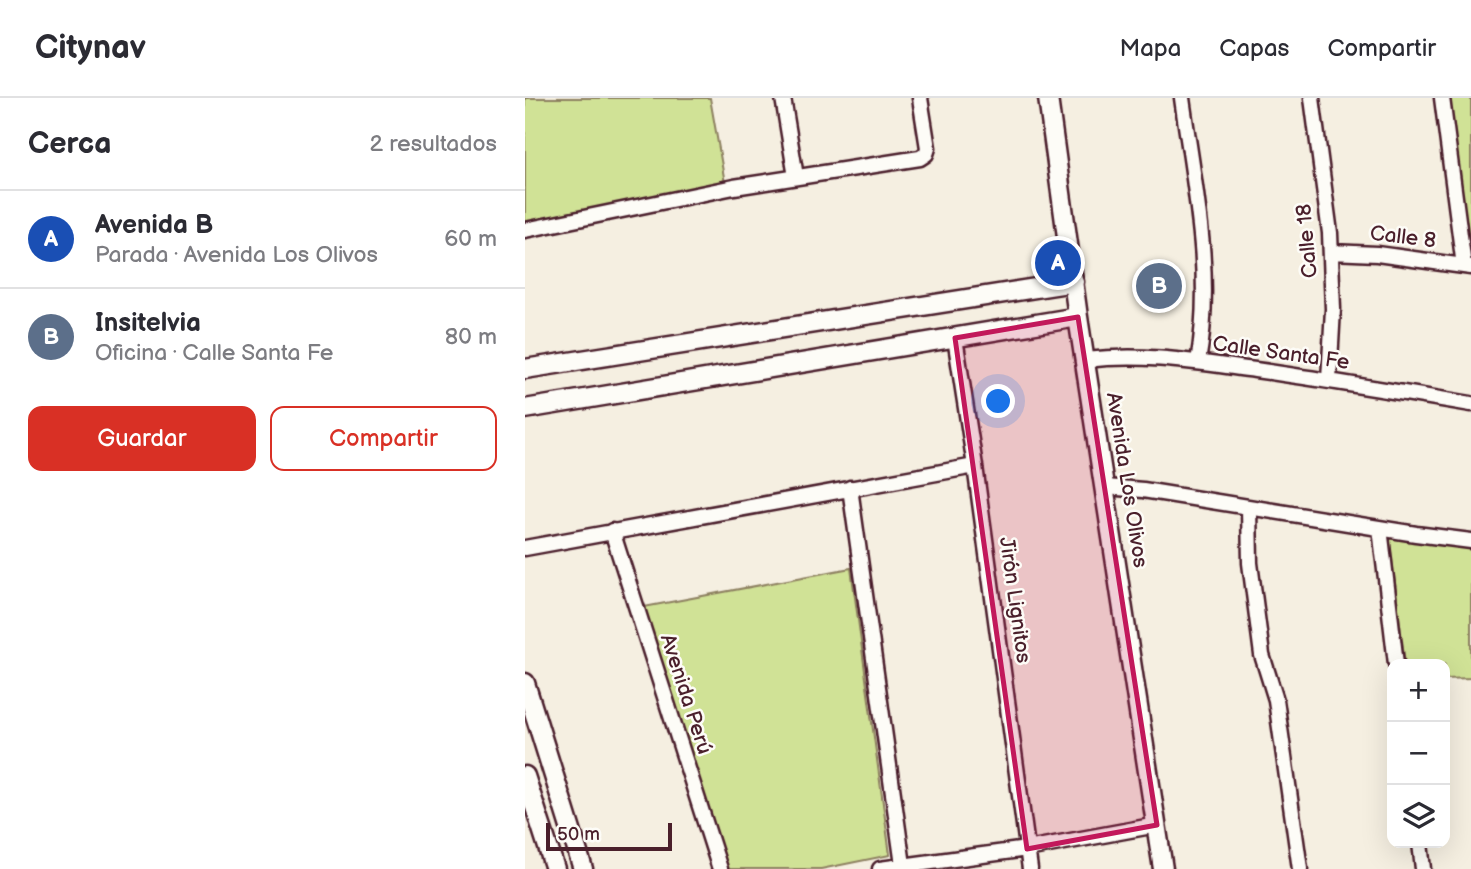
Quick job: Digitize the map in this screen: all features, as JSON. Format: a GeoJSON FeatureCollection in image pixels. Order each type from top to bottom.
{"type":"FeatureCollection","features":[{"type":"Feature","properties":{"kind":"street"},"geometry":{"type":"LineString","coordinates":[[783,98],[796,177]]}},
{"type":"Feature","properties":{"kind":"street"},"geometry":{"type":"LineString","coordinates":[[525,230],[734,187],[920,158],[928,149],[920,98]]}},
{"type":"Feature","properties":{"kind":"street","name":"Avenida Los Olivos"},"geometry":{"type":"LineString","coordinates":[[1048,98],[1163,869]]}},
{"type":"Feature","properties":{"kind":"street"},"geometry":{"type":"LineString","coordinates":[[1182,98],[1205,264],[1198,362]]}},
{"type":"Feature","properties":{"kind":"street","name":"Calle 18"},"geometry":{"type":"LineString","coordinates":[[1312,98],[1331,252],[1333,309],[1329,380]]}},
{"type":"Feature","properties":{"kind":"street"},"geometry":{"type":"LineString","coordinates":[[1442,98],[1468,266]]}},
{"type":"Feature","properties":{"kind":"street","name":"Calle 8"},"geometry":{"type":"LineString","coordinates":[[1331,252],[1377,254],[1468,266]]}},
{"type":"Feature","properties":{"kind":"street"},"geometry":{"type":"LineString","coordinates":[[525,369],[1074,282]]}},
{"type":"Feature","properties":{"kind":"street"},"geometry":{"type":"LineString","coordinates":[[525,409],[1079,317]]}},
{"type":"Feature","properties":{"kind":"street","name":"Jirón Lignitos"},"geometry":{"type":"LineString","coordinates":[[955,338],[1030,869]]}},
{"type":"Feature","properties":{"kind":"street","name":"Calle Santa Fe"},"geometry":{"type":"LineString","coordinates":[[1085,360],[1121,356],[1159,357],[1329,380],[1471,404]]}},
{"type":"Feature","properties":{"kind":"street"},"geometry":{"type":"LineString","coordinates":[[525,548],[975,466]]}},
{"type":"Feature","properties":{"kind":"street"},"geometry":{"type":"LineString","coordinates":[[1105,487],[1143,490],[1471,541]]}},
{"type":"Feature","properties":{"kind":"street"},"geometry":{"type":"LineString","coordinates":[[851,488],[903,865]]}},
{"type":"Feature","properties":{"kind":"street"},"geometry":{"type":"LineString","coordinates":[[1249,507],[1250,563],[1262,655],[1276,700],[1300,869]]}},
{"type":"Feature","properties":{"kind":"street"},"geometry":{"type":"LineString","coordinates":[[1380,528],[1395,659]]}},
{"type":"Feature","properties":{"kind":"street","name":"Avenida Perú"},"geometry":{"type":"LineString","coordinates":[[612,531],[720,869]]}},
{"type":"Feature","properties":{"kind":"street"},"geometry":{"type":"LineString","coordinates":[[525,683],[583,869]]}},
{"type":"Feature","properties":{"kind":"street"},"geometry":{"type":"LineString","coordinates":[[525,776],[555,869]]}},
{"type":"Feature","properties":{"kind":"street"},"geometry":{"type":"LineString","coordinates":[[880,869],[1027,849],[1157,825]]}},
{"type":"Feature","properties":{"kind":"street"},"geometry":{"type":"LineString","coordinates":[[1421,848],[1423,869]]}},
{"type":"Feature","properties":{"kind":"highlighted area"},"geometry":{"type":"Polygon","coordinates":[[[1078,317],[1157,825],[1027,849],[955,338],[1078,317]]]}},
{"type":"Feature","properties":{"kind":"green space"},"geometry":{"type":"Polygon","coordinates":[[[525,98],[710,98],[725,183],[525,223],[525,98]]]}},
{"type":"Feature","properties":{"kind":"green space"},"geometry":{"type":"Polygon","coordinates":[[[1447,98],[1471,98],[1471,262],[1469,261],[1447,98]]]}},
{"type":"Feature","properties":{"kind":"green space"},"geometry":{"type":"Polygon","coordinates":[[[1389,535],[1471,545],[1471,678],[1450,679],[1450,659],[1404,659],[1389,535]]]}},
{"type":"Feature","properties":{"kind":"green space"},"geometry":{"type":"Polygon","coordinates":[[[851,568],[890,855],[821,869],[728,869],[644,607],[851,568]]]}},
{"type":"Feature","properties":{"kind":"place","name":"Avenida B"},"geometry":{"type":"Point","coordinates":[1058,263]}},
{"type":"Feature","properties":{"kind":"place","name":"Insitelvia"},"geometry":{"type":"Point","coordinates":[1159,286]}}]}
